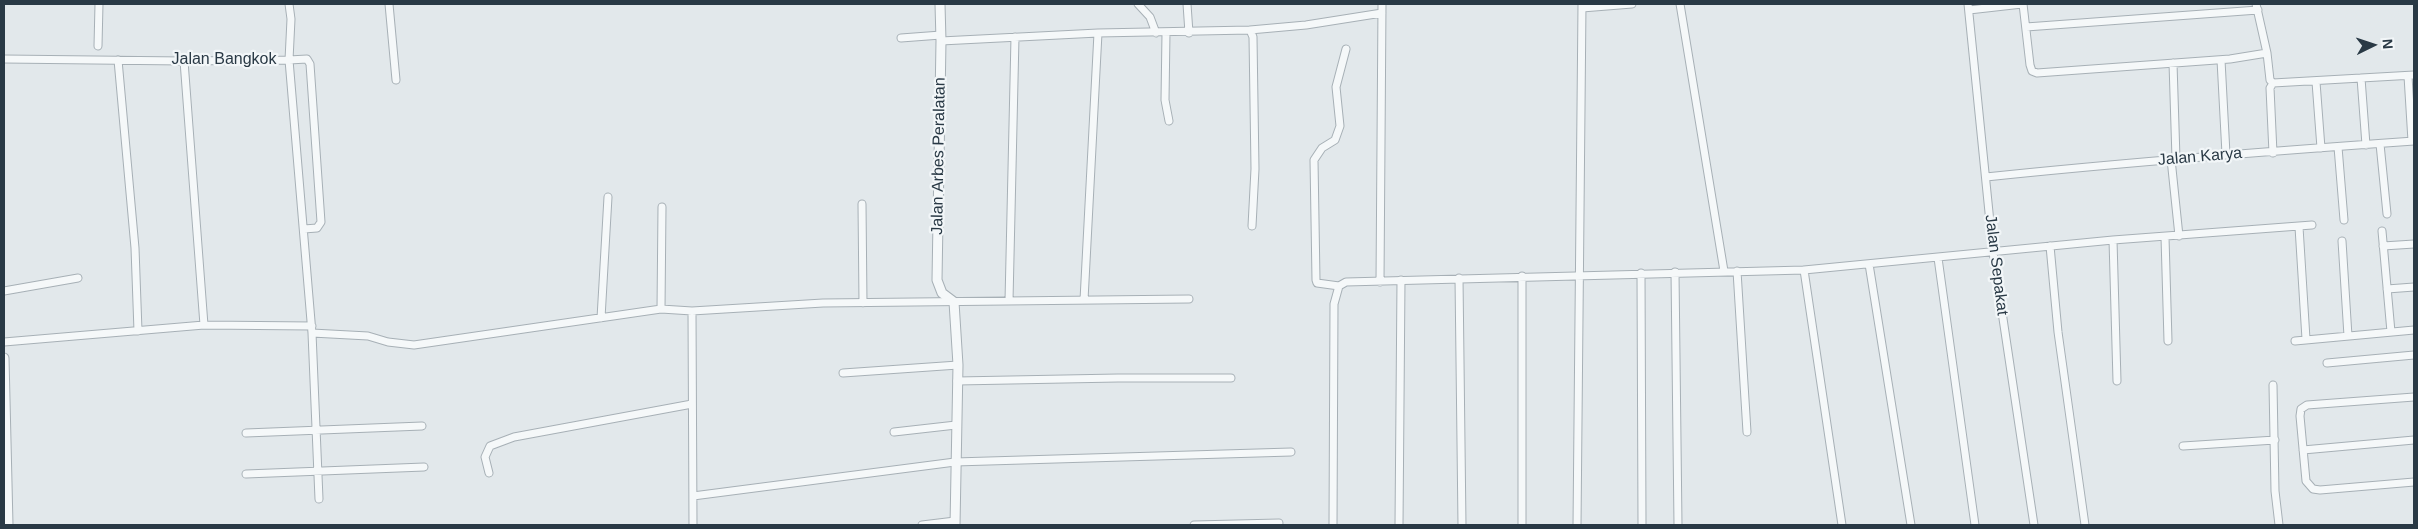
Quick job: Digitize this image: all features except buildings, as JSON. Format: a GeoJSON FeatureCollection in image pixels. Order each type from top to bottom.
{"type":"FeatureCollection","features":[{"type":"Feature","properties":{"kind":"street"},"geometry":{"type":"LineString","coordinates":[[98,4],[98,46]]}},
{"type":"Feature","properties":{"kind":"street"},"geometry":{"type":"LineString","coordinates":[[289,4],[291,19],[289,60],[307,59],[310,64],[321,222],[317,228],[304,229]]}},
{"type":"Feature","properties":{"kind":"street"},"geometry":{"type":"LineString","coordinates":[[389,4],[396,80]]}},
{"type":"Feature","properties":{"kind":"street","name":"Jalan Arbes Peralatan"},"geometry":{"type":"LineString","coordinates":[[940,4],[937,280],[942,293],[954,302]]}},
{"type":"Feature","properties":{"kind":"street"},"geometry":{"type":"LineString","coordinates":[[1138,4],[1150,16],[1156,33]]}},
{"type":"Feature","properties":{"kind":"street"},"geometry":{"type":"LineString","coordinates":[[1187,4],[1189,33]]}},
{"type":"Feature","properties":{"kind":"street"},"geometry":{"type":"LineString","coordinates":[[1380,282],[1382,4]]}},
{"type":"Feature","properties":{"kind":"street"},"geometry":{"type":"LineString","coordinates":[[1577,525],[1582,6],[1632,4]]}},
{"type":"Feature","properties":{"kind":"street"},"geometry":{"type":"LineString","coordinates":[[1680,4],[1724,271]]}},
{"type":"Feature","properties":{"kind":"street"},"geometry":{"type":"LineString","coordinates":[[1968,7],[2022,4],[2030,65],[2032,71],[2037,73],[2221,60],[2267,53]]}},
{"type":"Feature","properties":{"kind":"street","name":"Jalan Sepakat"},"geometry":{"type":"LineString","coordinates":[[1968,7],[1993,252],[2034,525]]}},
{"type":"Feature","properties":{"kind":"street"},"geometry":{"type":"LineString","coordinates":[[2026,27],[2257,7],[2267,53],[2270,80],[2273,83]]}},
{"type":"Feature","properties":{"kind":"street"},"geometry":{"type":"LineString","coordinates":[[901,38],[1015,37],[1098,33],[1189,33],[1250,30],[1306,25],[1382,14]]}},
{"type":"Feature","properties":{"kind":"street"},"geometry":{"type":"LineString","coordinates":[[1250,30],[1253,37],[1255,169],[1252,226]]}},
{"type":"Feature","properties":{"kind":"street"},"geometry":{"type":"LineString","coordinates":[[1084,300],[1098,33]]}},
{"type":"Feature","properties":{"kind":"street"},"geometry":{"type":"LineString","coordinates":[[1166,33],[1164,100],[1169,121]]}},
{"type":"Feature","properties":{"kind":"street"},"geometry":{"type":"LineString","coordinates":[[1009,301],[1015,37]]}},
{"type":"Feature","properties":{"kind":"street"},"geometry":{"type":"LineString","coordinates":[[1346,49],[1336,87],[1340,126],[1335,140],[1322,148],[1314,160],[1317,283],[1339,286],[1346,282],[1459,278],[1804,270],[2113,240],[2312,225]]}},
{"type":"Feature","properties":{"kind":"street","name":"Jalan Bangkok"},"geometry":{"type":"LineString","coordinates":[[4,59],[289,60],[312,329],[319,499]]}},
{"type":"Feature","properties":{"kind":"street"},"geometry":{"type":"LineString","coordinates":[[118,60],[135,248],[138,331]]}},
{"type":"Feature","properties":{"kind":"street"},"geometry":{"type":"LineString","coordinates":[[2221,60],[2226,154]]}},
{"type":"Feature","properties":{"kind":"street"},"geometry":{"type":"LineString","coordinates":[[184,61],[204,325]]}},
{"type":"Feature","properties":{"kind":"street"},"geometry":{"type":"LineString","coordinates":[[2173,63],[2174,159],[2179,236]]}},
{"type":"Feature","properties":{"kind":"street"},"geometry":{"type":"LineString","coordinates":[[2273,83],[2411,76],[2413,141]]}},
{"type":"Feature","properties":{"kind":"street"},"geometry":{"type":"LineString","coordinates":[[2362,78],[2366,145]]}},
{"type":"Feature","properties":{"kind":"street"},"geometry":{"type":"LineString","coordinates":[[2316,82],[2321,148]]}},
{"type":"Feature","properties":{"kind":"street"},"geometry":{"type":"LineString","coordinates":[[2273,83],[2270,88],[2273,153]]}},
{"type":"Feature","properties":{"kind":"street","name":"Jalan Karya"},"geometry":{"type":"LineString","coordinates":[[1986,177],[2226,154],[2273,153],[2413,141]]}},
{"type":"Feature","properties":{"kind":"street"},"geometry":{"type":"LineString","coordinates":[[2380,144],[2387,214]]}},
{"type":"Feature","properties":{"kind":"street"},"geometry":{"type":"LineString","coordinates":[[2338,147],[2344,220]]}},
{"type":"Feature","properties":{"kind":"street"},"geometry":{"type":"LineString","coordinates":[[601,318],[608,197]]}},
{"type":"Feature","properties":{"kind":"street"},"geometry":{"type":"LineString","coordinates":[[862,204],[863,303]]}},
{"type":"Feature","properties":{"kind":"street"},"geometry":{"type":"LineString","coordinates":[[661,309],[662,207]]}},
{"type":"Feature","properties":{"kind":"street"},"geometry":{"type":"LineString","coordinates":[[2299,227],[2306,339]]}},
{"type":"Feature","properties":{"kind":"street"},"geometry":{"type":"LineString","coordinates":[[2382,231],[2391,332]]}},
{"type":"Feature","properties":{"kind":"street"},"geometry":{"type":"LineString","coordinates":[[2165,237],[2168,341]]}},
{"type":"Feature","properties":{"kind":"street"},"geometry":{"type":"LineString","coordinates":[[2113,240],[2117,381]]}},
{"type":"Feature","properties":{"kind":"street"},"geometry":{"type":"LineString","coordinates":[[2342,241],[2348,336]]}},
{"type":"Feature","properties":{"kind":"street"},"geometry":{"type":"LineString","coordinates":[[2384,246],[2414,244]]}},
{"type":"Feature","properties":{"kind":"street"},"geometry":{"type":"LineString","coordinates":[[2050,246],[2058,332],[2085,525]]}},
{"type":"Feature","properties":{"kind":"street"},"geometry":{"type":"LineString","coordinates":[[1938,258],[1975,525]]}},
{"type":"Feature","properties":{"kind":"street"},"geometry":{"type":"LineString","coordinates":[[1869,264],[1911,525]]}},
{"type":"Feature","properties":{"kind":"street"},"geometry":{"type":"LineString","coordinates":[[1804,270],[1842,525]]}},
{"type":"Feature","properties":{"kind":"street"},"geometry":{"type":"LineString","coordinates":[[1737,271],[1747,432]]}},
{"type":"Feature","properties":{"kind":"street"},"geometry":{"type":"LineString","coordinates":[[1675,272],[1678,525]]}},
{"type":"Feature","properties":{"kind":"street"},"geometry":{"type":"LineString","coordinates":[[1641,273],[1642,525]]}},
{"type":"Feature","properties":{"kind":"street"},"geometry":{"type":"LineString","coordinates":[[1522,276],[1522,525]]}},
{"type":"Feature","properties":{"kind":"street"},"geometry":{"type":"LineString","coordinates":[[4,291],[78,278]]}},
{"type":"Feature","properties":{"kind":"street"},"geometry":{"type":"LineString","coordinates":[[1459,278],[1462,525]]}},
{"type":"Feature","properties":{"kind":"street"},"geometry":{"type":"LineString","coordinates":[[1399,525],[1402,280]]}},
{"type":"Feature","properties":{"kind":"street"},"geometry":{"type":"LineString","coordinates":[[1333,525],[1334,304],[1339,286]]}},
{"type":"Feature","properties":{"kind":"street"},"geometry":{"type":"LineString","coordinates":[[2387,289],[2414,287]]}},
{"type":"Feature","properties":{"kind":"street"},"geometry":{"type":"LineString","coordinates":[[4,342],[204,325],[312,329],[368,336],[388,342],[414,345],[661,309],[692,312],[863,303],[1189,299]]}},
{"type":"Feature","properties":{"kind":"street"},"geometry":{"type":"LineString","coordinates":[[922,525],[955,523],[958,365],[954,302]]}},
{"type":"Feature","properties":{"kind":"street"},"geometry":{"type":"LineString","coordinates":[[692,312],[693,525]]}},
{"type":"Feature","properties":{"kind":"street"},"geometry":{"type":"LineString","coordinates":[[2295,341],[2414,330]]}},
{"type":"Feature","properties":{"kind":"street"},"geometry":{"type":"LineString","coordinates":[[2328,364],[2414,356]]}},
{"type":"Feature","properties":{"kind":"street"},"geometry":{"type":"LineString","coordinates":[[4,358],[8,525]]}},
{"type":"Feature","properties":{"kind":"street"},"geometry":{"type":"LineString","coordinates":[[843,373],[958,365]]}},
{"type":"Feature","properties":{"kind":"street"},"geometry":{"type":"LineString","coordinates":[[958,381],[1231,378]]}},
{"type":"Feature","properties":{"kind":"street"},"geometry":{"type":"LineString","coordinates":[[2273,385],[2279,525]]}},
{"type":"Feature","properties":{"kind":"street"},"geometry":{"type":"LineString","coordinates":[[2414,397],[2305,406],[2301,409],[2300,416],[2306,481],[2309,486],[2316,490],[2414,482]]}},
{"type":"Feature","properties":{"kind":"street"},"geometry":{"type":"LineString","coordinates":[[489,472],[486,457],[490,446],[514,437],[692,404]]}},
{"type":"Feature","properties":{"kind":"street"},"geometry":{"type":"LineString","coordinates":[[894,432],[956,425]]}},
{"type":"Feature","properties":{"kind":"street"},"geometry":{"type":"LineString","coordinates":[[246,433],[422,426]]}},
{"type":"Feature","properties":{"kind":"street"},"geometry":{"type":"LineString","coordinates":[[2182,446],[2275,440]]}},
{"type":"Feature","properties":{"kind":"street"},"geometry":{"type":"LineString","coordinates":[[2304,450],[2414,440]]}},
{"type":"Feature","properties":{"kind":"street"},"geometry":{"type":"LineString","coordinates":[[693,496],[955,462],[1291,452]]}},
{"type":"Feature","properties":{"kind":"street"},"geometry":{"type":"LineString","coordinates":[[246,474],[424,467]]}},
{"type":"Feature","properties":{"kind":"street"},"geometry":{"type":"LineString","coordinates":[[1194,525],[1279,523]]}}]}
